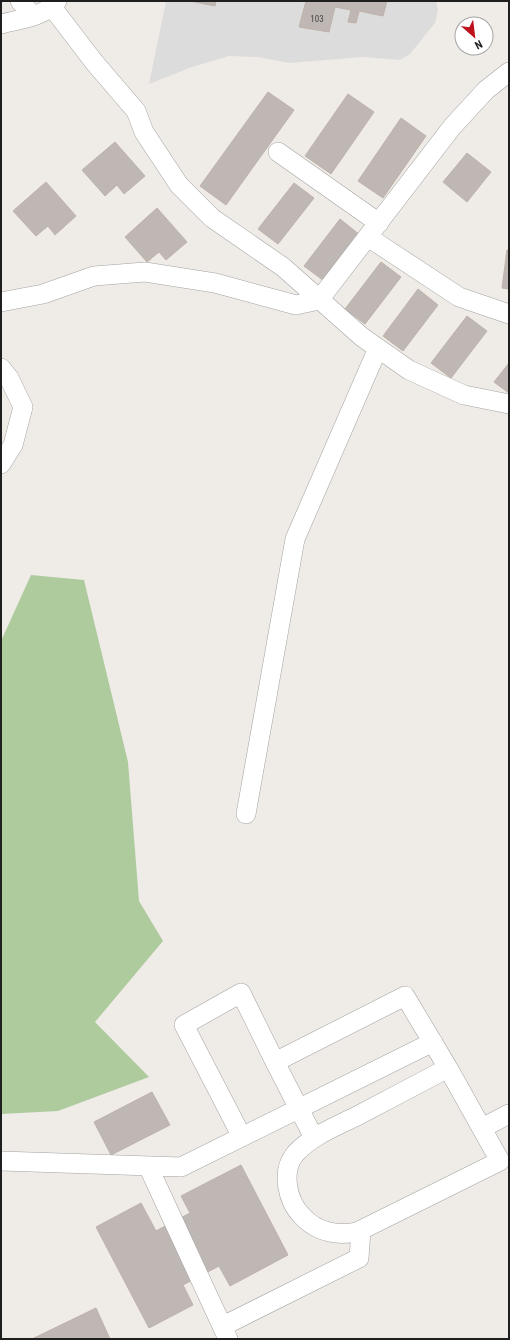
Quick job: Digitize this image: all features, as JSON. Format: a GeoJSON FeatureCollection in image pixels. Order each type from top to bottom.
{"type":"FeatureCollection","features":[{"type":"Feature","properties":{"kind":"street"},"geometry":{"type":"LineString","coordinates":[[20,1],[33,16]]}},
{"type":"Feature","properties":{"kind":"street"},"geometry":{"type":"LineString","coordinates":[[1,24],[41,14],[55,4],[94,62],[136,111],[148,138],[162,161],[183,190],[212,218],[283,267],[362,337],[410,370],[464,395],[509,404]]}},
{"type":"Feature","properties":{"kind":"street"},"geometry":{"type":"LineString","coordinates":[[1,302],[43,294],[94,276],[145,272],[215,283],[296,305],[319,300],[452,127],[486,90],[509,72]]}},
{"type":"Feature","properties":{"kind":"street"},"geometry":{"type":"LineString","coordinates":[[278,152],[373,230],[459,297],[509,314]]}},
{"type":"Feature","properties":{"kind":"street"},"geometry":{"type":"LineString","coordinates":[[246,814],[295,539],[378,348]]}},
{"type":"Feature","properties":{"kind":"street"},"geometry":{"type":"LineString","coordinates":[[1,368],[9,378],[23,407],[13,445],[1,464]]}},
{"type":"Feature","properties":{"kind":"street"},"geometry":{"type":"LineString","coordinates":[[242,1137],[184,1025],[241,993],[314,1138]]}},
{"type":"Feature","properties":{"kind":"street"},"geometry":{"type":"LineString","coordinates":[[275,1062],[405,996],[433,1042],[448,1068],[500,1160],[361,1230],[349,1233],[327,1232],[309,1223],[294,1205],[288,1186],[290,1164],[294,1155],[314,1138],[448,1068]]}},
{"type":"Feature","properties":{"kind":"street"},"geometry":{"type":"LineString","coordinates":[[1,1161],[181,1168],[433,1042]]}},
{"type":"Feature","properties":{"kind":"street"},"geometry":{"type":"LineString","coordinates":[[482,1128],[509,1114]]}},
{"type":"Feature","properties":{"kind":"street"},"geometry":{"type":"LineString","coordinates":[[148,1166],[226,1332],[360,1258],[361,1230]]}},
{"type":"Feature","properties":{"kind":"shaded area"},"geometry":{"type":"Polygon","coordinates":[[[166,1],[436,1],[438,10],[435,23],[410,54],[400,60],[363,57],[289,63],[258,57],[229,56],[192,67],[149,84],[166,1]]]}},
{"type":"Feature","properties":{"kind":"green space"},"geometry":{"type":"Polygon","coordinates":[[[31,575],[84,580],[128,762],[139,901],[163,941],[95,1022],[149,1077],[58,1111],[1,1114],[1,641],[31,575]]]}},
{"type":"Feature","properties":{"kind":"building"},"geometry":{"type":"Polygon","coordinates":[[[190,1],[216,1],[215,6],[190,1]]]}},
{"type":"Feature","properties":{"kind":"building"},"geometry":{"type":"Polygon","coordinates":[[[306,1],[387,1],[383,16],[359,11],[356,23],[348,22],[351,10],[335,7],[329,32],[299,27],[306,1]]]}},
{"type":"Feature","properties":{"kind":"building"},"geometry":{"type":"Polygon","coordinates":[[[268,92],[294,110],[226,205],[200,186],[268,92]]]}},
{"type":"Feature","properties":{"kind":"building"},"geometry":{"type":"Polygon","coordinates":[[[348,94],[374,112],[331,174],[305,156],[348,94]]]}},
{"type":"Feature","properties":{"kind":"building"},"geometry":{"type":"Polygon","coordinates":[[[401,118],[426,136],[383,198],[358,181],[401,118]]]}},
{"type":"Feature","properties":{"kind":"building"},"geometry":{"type":"Polygon","coordinates":[[[115,142],[145,176],[124,194],[117,185],[105,196],[82,170],[115,142]]]}},
{"type":"Feature","properties":{"kind":"building"},"geometry":{"type":"Polygon","coordinates":[[[467,153],[491,172],[467,202],[443,182],[467,153]]]}},
{"type":"Feature","properties":{"kind":"building"},"geometry":{"type":"Polygon","coordinates":[[[46,182],[76,216],[55,235],[48,226],[36,236],[13,211],[46,182]]]}},
{"type":"Feature","properties":{"kind":"building"},"geometry":{"type":"Polygon","coordinates":[[[294,183],[314,198],[278,244],[258,229],[294,183]]]}},
{"type":"Feature","properties":{"kind":"building"},"geometry":{"type":"Polygon","coordinates":[[[157,208],[187,242],[166,260],[159,252],[147,262],[125,237],[157,208]]]}},
{"type":"Feature","properties":{"kind":"building"},"geometry":{"type":"Polygon","coordinates":[[[340,219],[360,235],[324,281],[304,266],[340,219]]]}},
{"type":"Feature","properties":{"kind":"building"},"geometry":{"type":"Polygon","coordinates":[[[507,250],[509,250],[509,289],[502,288],[507,250]]]}},
{"type":"Feature","properties":{"kind":"building"},"geometry":{"type":"Polygon","coordinates":[[[381,262],[401,277],[365,324],[345,309],[381,262]]]}},
{"type":"Feature","properties":{"kind":"building"},"geometry":{"type":"Polygon","coordinates":[[[418,289],[438,305],[403,351],[383,336],[418,289]]]}},
{"type":"Feature","properties":{"kind":"building"},"geometry":{"type":"Polygon","coordinates":[[[467,316],[487,331],[451,378],[431,363],[467,316]]]}},
{"type":"Feature","properties":{"kind":"building"},"geometry":{"type":"Polygon","coordinates":[[[509,363],[509,393],[494,382],[509,363]]]}},
{"type":"Feature","properties":{"kind":"building"},"geometry":{"type":"Polygon","coordinates":[[[152,1092],[170,1125],[111,1155],[94,1122],[152,1092]]]}},
{"type":"Feature","properties":{"kind":"building"},"geometry":{"type":"Polygon","coordinates":[[[241,1165],[288,1255],[230,1286],[219,1266],[183,1285],[193,1305],[149,1328],[96,1227],[141,1203],[156,1231],[190,1213],[181,1196],[241,1165]]]}},
{"type":"Feature","properties":{"kind":"building"},"geometry":{"type":"Polygon","coordinates":[[[96,1308],[110,1339],[32,1339],[96,1308]]]}}]}
